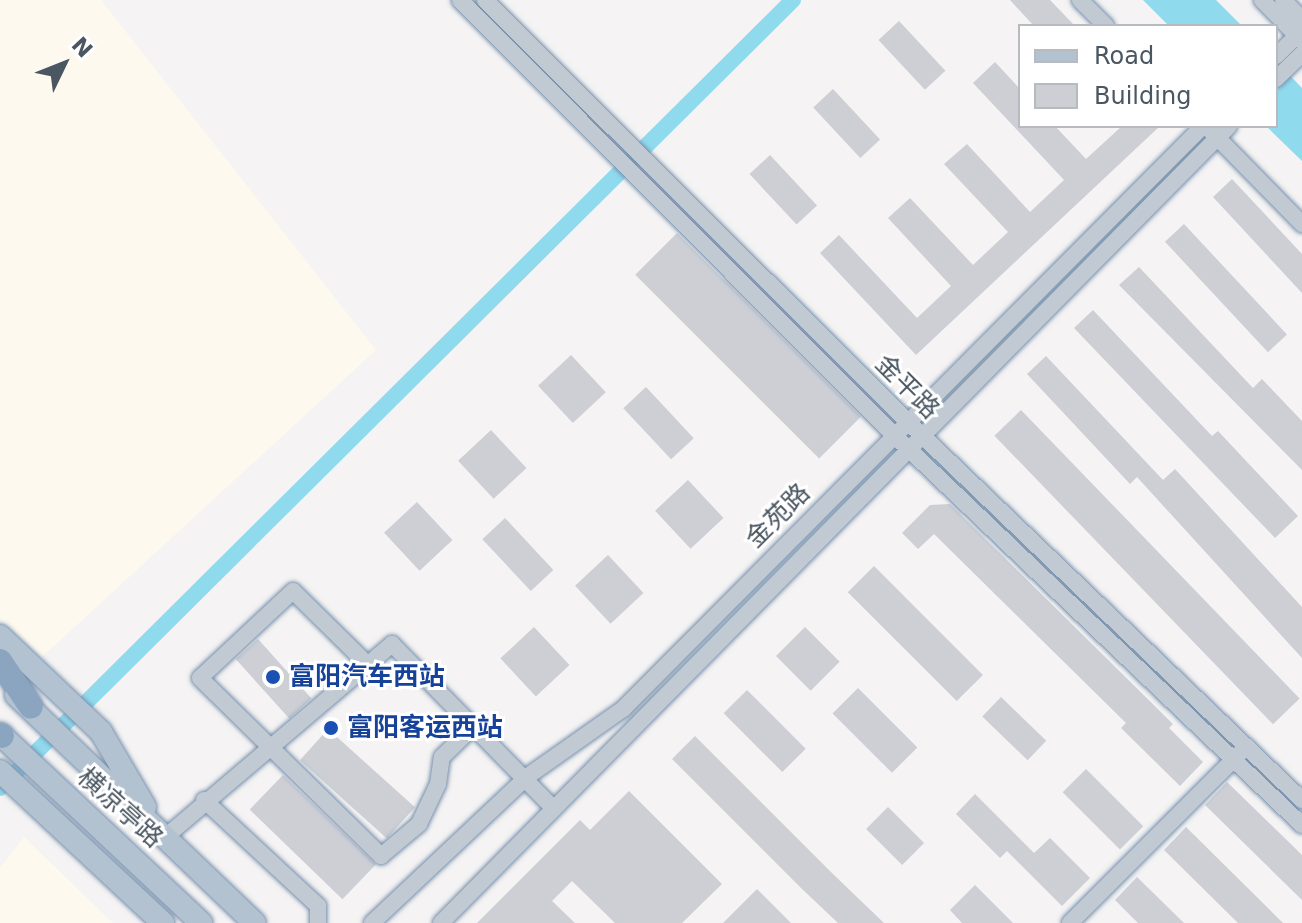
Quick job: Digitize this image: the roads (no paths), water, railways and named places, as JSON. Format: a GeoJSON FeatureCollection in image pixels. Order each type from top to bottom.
{"type":"FeatureCollection","features":[{"type":"Feature","properties":{"kind":"highway"},"geometry":{"type":"LineString","coordinates":[[0,661],[31,707]]}},
{"type":"Feature","properties":{"kind":"main road","name":"横凉亭路"},"geometry":{"type":"LineString","coordinates":[[0,636],[101,732],[163,839]]}},
{"type":"Feature","properties":{"kind":"main road","name":"横凉亭路"},"geometry":{"type":"LineString","coordinates":[[0,682],[75,747],[163,839],[255,923]]}},
{"type":"Feature","properties":{"kind":"main road","name":"横凉亭路"},"geometry":{"type":"LineString","coordinates":[[1,735],[201,923]]}},
{"type":"Feature","properties":{"kind":"main road","name":"横凉亭路"},"geometry":{"type":"LineString","coordinates":[[0,771],[163,923]]}},
{"type":"Feature","properties":{"kind":"street","name":"金平路"},"geometry":{"type":"LineString","coordinates":[[460,0],[908,449],[1302,825]]}},
{"type":"Feature","properties":{"kind":"street","name":"金平路"},"geometry":{"type":"LineString","coordinates":[[485,0],[922,436],[1302,800]]}},
{"type":"Feature","properties":{"kind":"street"},"geometry":{"type":"LineString","coordinates":[[1080,0],[1104,24]]}},
{"type":"Feature","properties":{"kind":"street"},"geometry":{"type":"LineString","coordinates":[[1262,0],[1300,36],[1279,68]]}},
{"type":"Feature","properties":{"kind":"street"},"geometry":{"type":"LineString","coordinates":[[1283,0],[1302,19]]}},
{"type":"Feature","properties":{"kind":"street"},"geometry":{"type":"LineString","coordinates":[[1279,68],[1302,54]]}},
{"type":"Feature","properties":{"kind":"street"},"geometry":{"type":"LineString","coordinates":[[441,923],[922,436],[1214,129],[1302,224]]}},
{"type":"Feature","properties":{"kind":"street","name":"金苑路"},"geometry":{"type":"LineString","coordinates":[[372,923],[528,776],[623,709],[908,422],[1214,129]]}},
{"type":"Feature","properties":{"kind":"street"},"geometry":{"type":"LineString","coordinates":[[368,665],[293,591],[200,678],[381,856],[419,824],[438,784],[442,757],[473,727]]}},
{"type":"Feature","properties":{"kind":"street"},"geometry":{"type":"LineString","coordinates":[[163,839],[204,800],[273,750],[392,644],[473,727],[528,776],[554,809]]}},
{"type":"Feature","properties":{"kind":"street"},"geometry":{"type":"LineString","coordinates":[[1070,923],[1247,747]]}},
{"type":"Feature","properties":{"kind":"street"},"geometry":{"type":"LineString","coordinates":[[204,800],[318,906],[318,923]]}},
{"type":"Feature","properties":{"kind":"water"},"geometry":{"type":"Polygon","coordinates":[[[1143,0],[1216,0],[1240,24],[1167,24],[1143,0]]]}},
{"type":"Feature","properties":{"kind":"water"},"geometry":{"type":"Polygon","coordinates":[[[1278,63],[1302,88],[1302,161],[1268,128],[1278,128],[1278,63]]]}},
{"type":"Feature","properties":{"kind":"waterway"},"geometry":{"type":"LineString","coordinates":[[0,788],[793,0]]}},
{"type":"Feature","properties":{"kind":"place","name":"富阳汽车西站"},"geometry":{"type":"Point","coordinates":[273,677]}},
{"type":"Feature","properties":{"kind":"place","name":"富阳客运西站"},"geometry":{"type":"Point","coordinates":[331,728]}}]}
